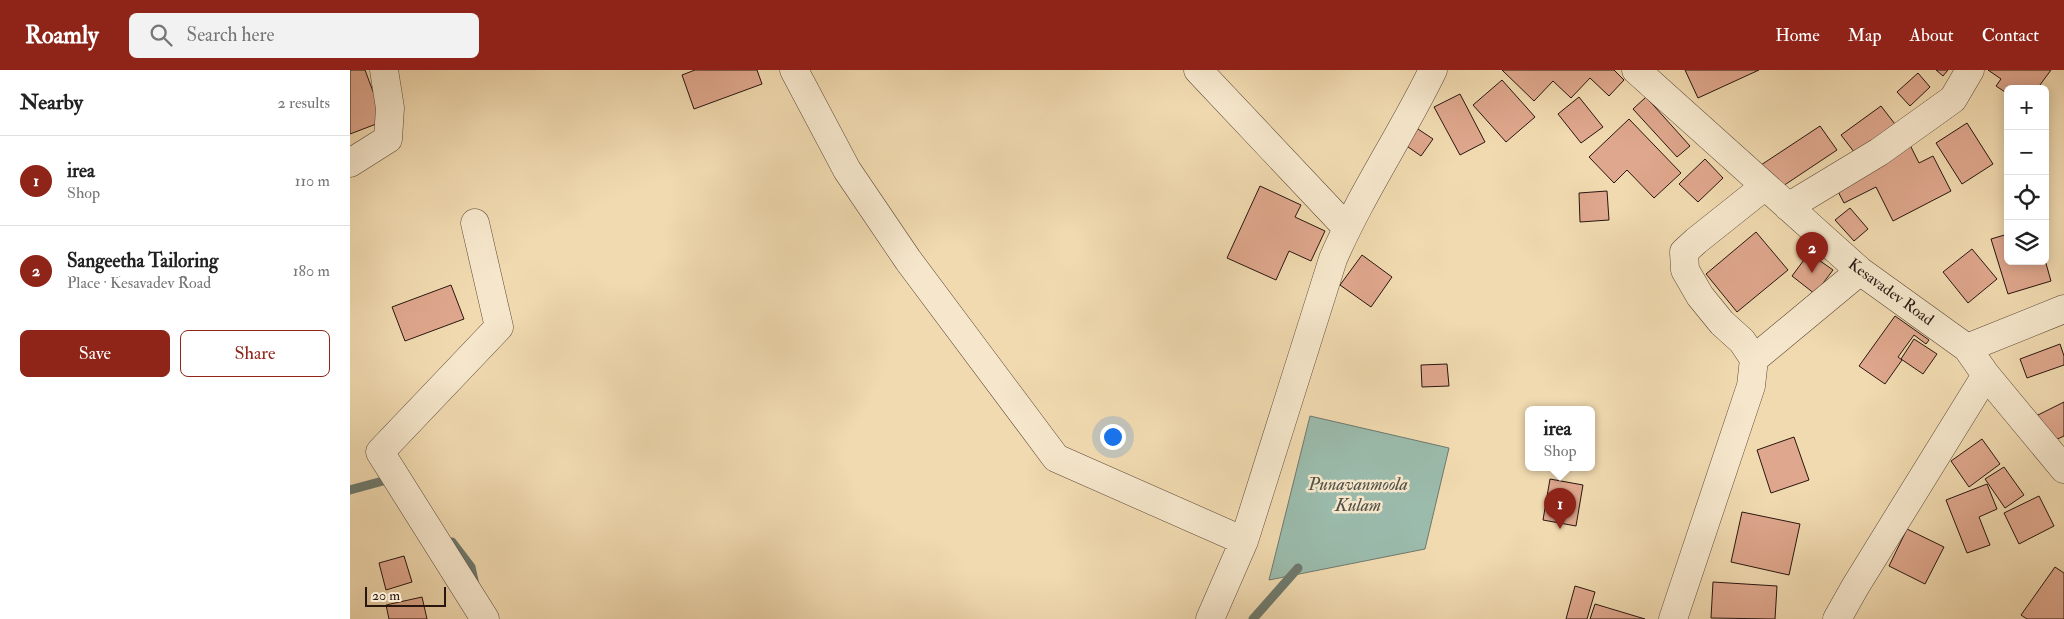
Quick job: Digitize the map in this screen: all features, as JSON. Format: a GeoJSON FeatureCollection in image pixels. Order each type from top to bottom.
{"type":"FeatureCollection","features":[{"type":"Feature","properties":{"kind":"street"},"geometry":{"type":"LineString","coordinates":[[350,163],[388,139],[390,108],[384,70]]}},
{"type":"Feature","properties":{"kind":"street"},"geometry":{"type":"LineString","coordinates":[[794,70],[847,170],[908,260],[1056,458],[1244,541]]}},
{"type":"Feature","properties":{"kind":"street"},"geometry":{"type":"LineString","coordinates":[[1198,70],[1346,228]]}},
{"type":"Feature","properties":{"kind":"street"},"geometry":{"type":"LineString","coordinates":[[1210,619],[1244,541],[1333,259],[1346,228],[1415,106],[1433,70]]}},
{"type":"Feature","properties":{"kind":"street","name":"Kesavadev Road"},"geometry":{"type":"LineString","coordinates":[[1636,70],[1860,271],[1967,348],[1986,375],[2064,469]]}},
{"type":"Feature","properties":{"kind":"street"},"geometry":{"type":"LineString","coordinates":[[1788,207],[1880,152],[1953,99],[1970,70]]}},
{"type":"Feature","properties":{"kind":"street"},"geometry":{"type":"LineString","coordinates":[[1673,619],[1751,386],[1754,359],[1742,341],[1722,323],[1700,296],[1685,270],[1684,252],[1696,240],[1765,186]]}},
{"type":"Feature","properties":{"kind":"street"},"geometry":{"type":"LineString","coordinates":[[475,223],[499,326],[380,452],[485,619]]}},
{"type":"Feature","properties":{"kind":"street"},"geometry":{"type":"LineString","coordinates":[[1754,359],[1860,271]]}},
{"type":"Feature","properties":{"kind":"street"},"geometry":{"type":"LineString","coordinates":[[1967,348],[2064,309]]}},
{"type":"Feature","properties":{"kind":"street"},"geometry":{"type":"LineString","coordinates":[[1837,619],[1986,375]]}},
{"type":"Feature","properties":{"kind":"water","name":"Punavanmoola Kulam"},"geometry":{"type":"Polygon","coordinates":[[[1310,416],[1449,448],[1425,549],[1269,580],[1310,416]]]}},
{"type":"Feature","properties":{"kind":"building"},"geometry":{"type":"Polygon","coordinates":[[[350,70],[365,70],[384,121],[350,134],[350,70]]]}},
{"type":"Feature","properties":{"kind":"building"},"geometry":{"type":"Polygon","coordinates":[[[695,70],[757,70],[762,84],[694,109],[682,75],[695,70]]]}},
{"type":"Feature","properties":{"kind":"building"},"geometry":{"type":"Polygon","coordinates":[[[1502,70],[1614,70],[1624,80],[1609,96],[1590,78],[1571,98],[1553,81],[1534,101],[1502,70]]]}},
{"type":"Feature","properties":{"kind":"building"},"geometry":{"type":"Polygon","coordinates":[[[1685,70],[1759,70],[1698,98],[1685,70]]]}},
{"type":"Feature","properties":{"kind":"building"},"geometry":{"type":"Polygon","coordinates":[[[1936,70],[1948,70],[1943,76],[1936,70]]]}},
{"type":"Feature","properties":{"kind":"building"},"geometry":{"type":"Polygon","coordinates":[[[1988,70],[2051,70],[2040,85],[2004,85],[2004,91],[1996,86],[2001,79],[1988,70]]]}},
{"type":"Feature","properties":{"kind":"building"},"geometry":{"type":"Polygon","coordinates":[[[1918,73],[1930,87],[1910,106],[1897,92],[1918,73]]]}},
{"type":"Feature","properties":{"kind":"building"},"geometry":{"type":"Polygon","coordinates":[[[1502,80],[1535,117],[1506,142],[1473,105],[1502,80]]]}},
{"type":"Feature","properties":{"kind":"building"},"geometry":{"type":"Polygon","coordinates":[[[1460,94],[1485,142],[1460,155],[1434,107],[1460,94]]]}},
{"type":"Feature","properties":{"kind":"building"},"geometry":{"type":"Polygon","coordinates":[[[1579,97],[1603,127],[1581,143],[1558,114],[1579,97]]]}},
{"type":"Feature","properties":{"kind":"building"},"geometry":{"type":"Polygon","coordinates":[[[1646,97],[1690,146],[1677,157],[1633,109],[1646,97]]]}},
{"type":"Feature","properties":{"kind":"building"},"geometry":{"type":"Polygon","coordinates":[[[1881,106],[1898,128],[1858,157],[1841,135],[1881,106]]]}},
{"type":"Feature","properties":{"kind":"building"},"geometry":{"type":"Polygon","coordinates":[[[1629,119],[1681,173],[1654,198],[1627,170],[1614,183],[1589,157],[1629,119]]]}},
{"type":"Feature","properties":{"kind":"building"},"geometry":{"type":"Polygon","coordinates":[[[1967,123],[1993,164],[1962,184],[1936,143],[1967,123]]]}},
{"type":"Feature","properties":{"kind":"building"},"geometry":{"type":"Polygon","coordinates":[[[1412,125],[1433,139],[1421,156],[1401,142],[1412,125]]]}},
{"type":"Feature","properties":{"kind":"building"},"geometry":{"type":"Polygon","coordinates":[[[1820,126],[1837,150],[1777,190],[1761,165],[1820,126]]]}},
{"type":"Feature","properties":{"kind":"building"},"geometry":{"type":"Polygon","coordinates":[[[1910,145],[1919,163],[1933,156],[1951,191],[1893,221],[1876,187],[1844,203],[1834,184],[1910,145]]]}},
{"type":"Feature","properties":{"kind":"building"},"geometry":{"type":"Polygon","coordinates":[[[1705,159],[1723,178],[1698,202],[1679,184],[1705,159]]]}},
{"type":"Feature","properties":{"kind":"building"},"geometry":{"type":"Polygon","coordinates":[[[1260,186],[1301,205],[1295,217],[1325,231],[1311,261],[1289,251],[1276,280],[1227,258],[1260,186]]]}},
{"type":"Feature","properties":{"kind":"building"},"geometry":{"type":"Polygon","coordinates":[[[1607,191],[1609,220],[1580,222],[1579,193],[1607,191]]]}},
{"type":"Feature","properties":{"kind":"building"},"geometry":{"type":"Polygon","coordinates":[[[1850,208],[1868,229],[1854,241],[1835,220],[1850,208]]]}},
{"type":"Feature","properties":{"kind":"building"},"geometry":{"type":"Polygon","coordinates":[[[1756,232],[1788,270],[1737,312],[1706,274],[1756,232]]]}},
{"type":"Feature","properties":{"kind":"building"},"geometry":{"type":"Polygon","coordinates":[[[2004,235],[2004,265],[2046,265],[2051,281],[2008,294],[1991,239],[2004,235]]]}},
{"type":"Feature","properties":{"kind":"building"},"geometry":{"type":"Polygon","coordinates":[[[1972,249],[1997,279],[1968,303],[1943,272],[1972,249]]]}},
{"type":"Feature","properties":{"kind":"building"},"geometry":{"type":"Polygon","coordinates":[[[1809,253],[1833,270],[1815,294],[1792,276],[1809,253]]]}},
{"type":"Feature","properties":{"kind":"building"},"geometry":{"type":"Polygon","coordinates":[[[1362,255],[1392,277],[1371,307],[1340,285],[1362,255]]]}},
{"type":"Feature","properties":{"kind":"building"},"geometry":{"type":"Polygon","coordinates":[[[451,285],[464,319],[405,341],[392,307],[451,285]]]}},
{"type":"Feature","properties":{"kind":"building"},"geometry":{"type":"Polygon","coordinates":[[[1895,316],[1929,340],[1926,344],[1914,335],[1898,357],[1902,360],[1885,384],[1859,366],[1895,316]]]}},
{"type":"Feature","properties":{"kind":"building"},"geometry":{"type":"Polygon","coordinates":[[[1914,339],[1937,354],[1923,374],[1901,359],[1914,339]]]}},
{"type":"Feature","properties":{"kind":"building"},"geometry":{"type":"Polygon","coordinates":[[[2060,344],[2064,356],[2064,365],[2027,378],[2020,359],[2060,344]]]}},
{"type":"Feature","properties":{"kind":"building"},"geometry":{"type":"Polygon","coordinates":[[[1447,364],[1449,386],[1422,387],[1421,365],[1447,364]]]}},
{"type":"Feature","properties":{"kind":"building"},"geometry":{"type":"Polygon","coordinates":[[[2064,402],[2064,436],[2049,443],[2036,416],[2064,402]]]}},
{"type":"Feature","properties":{"kind":"building"},"geometry":{"type":"Polygon","coordinates":[[[1794,437],[1809,480],[1771,493],[1757,450],[1794,437]]]}},
{"type":"Feature","properties":{"kind":"building"},"geometry":{"type":"Polygon","coordinates":[[[1982,439],[2000,464],[1969,487],[1951,461],[1982,439]]]}},
{"type":"Feature","properties":{"kind":"building"},"geometry":{"type":"Polygon","coordinates":[[[2004,467],[2024,495],[2005,508],[1985,479],[2004,467]]]}},
{"type":"Feature","properties":{"kind":"building"},"geometry":{"type":"Polygon","coordinates":[[[1550,479],[1583,485],[1576,526],[1543,520],[1550,479]]]}},
{"type":"Feature","properties":{"kind":"building"},"geometry":{"type":"Polygon","coordinates":[[[1987,484],[1997,509],[1979,517],[1990,545],[1967,553],[1946,500],[1987,484]]]}},
{"type":"Feature","properties":{"kind":"building"},"geometry":{"type":"Polygon","coordinates":[[[2039,496],[2054,526],[2019,544],[2004,513],[2039,496]]]}},
{"type":"Feature","properties":{"kind":"building"},"geometry":{"type":"Polygon","coordinates":[[[1742,512],[1800,524],[1789,575],[1731,562],[1742,512]]]}},
{"type":"Feature","properties":{"kind":"building"},"geometry":{"type":"Polygon","coordinates":[[[1907,529],[1944,547],[1925,584],[1889,566],[1907,529]]]}},
{"type":"Feature","properties":{"kind":"building"},"geometry":{"type":"Polygon","coordinates":[[[404,556],[412,582],[386,590],[379,563],[404,556]]]}},
{"type":"Feature","properties":{"kind":"building"},"geometry":{"type":"Polygon","coordinates":[[[2055,567],[2064,573],[2064,619],[2027,619],[2021,615],[2055,567]]]}},
{"type":"Feature","properties":{"kind":"building"},"geometry":{"type":"Polygon","coordinates":[[[1713,582],[1777,586],[1775,619],[1711,618],[1713,582]]]}},
{"type":"Feature","properties":{"kind":"building"},"geometry":{"type":"Polygon","coordinates":[[[1575,586],[1595,592],[1587,619],[1566,619],[1575,586]]]}},
{"type":"Feature","properties":{"kind":"building"},"geometry":{"type":"Polygon","coordinates":[[[422,597],[427,619],[389,619],[386,605],[422,597]]]}},
{"type":"Feature","properties":{"kind":"building"},"geometry":{"type":"Polygon","coordinates":[[[1595,604],[1645,619],[1590,619],[1595,604]]]}},
{"type":"Feature","properties":{"kind":"waterway"},"geometry":{"type":"LineString","coordinates":[[350,490],[394,478]]}},
{"type":"Feature","properties":{"kind":"waterway"},"geometry":{"type":"LineString","coordinates":[[452,542],[471,567],[475,585]]}},
{"type":"Feature","properties":{"kind":"waterway"},"geometry":{"type":"LineString","coordinates":[[1253,619],[1298,568]]}},
{"type":"Feature","properties":{"kind":"place","name":"Sangeetha Tailoring"},"geometry":{"type":"Point","coordinates":[1812,273]}},
{"type":"Feature","properties":{"kind":"place","name":"irea"},"geometry":{"type":"Point","coordinates":[1560,529]}}]}
